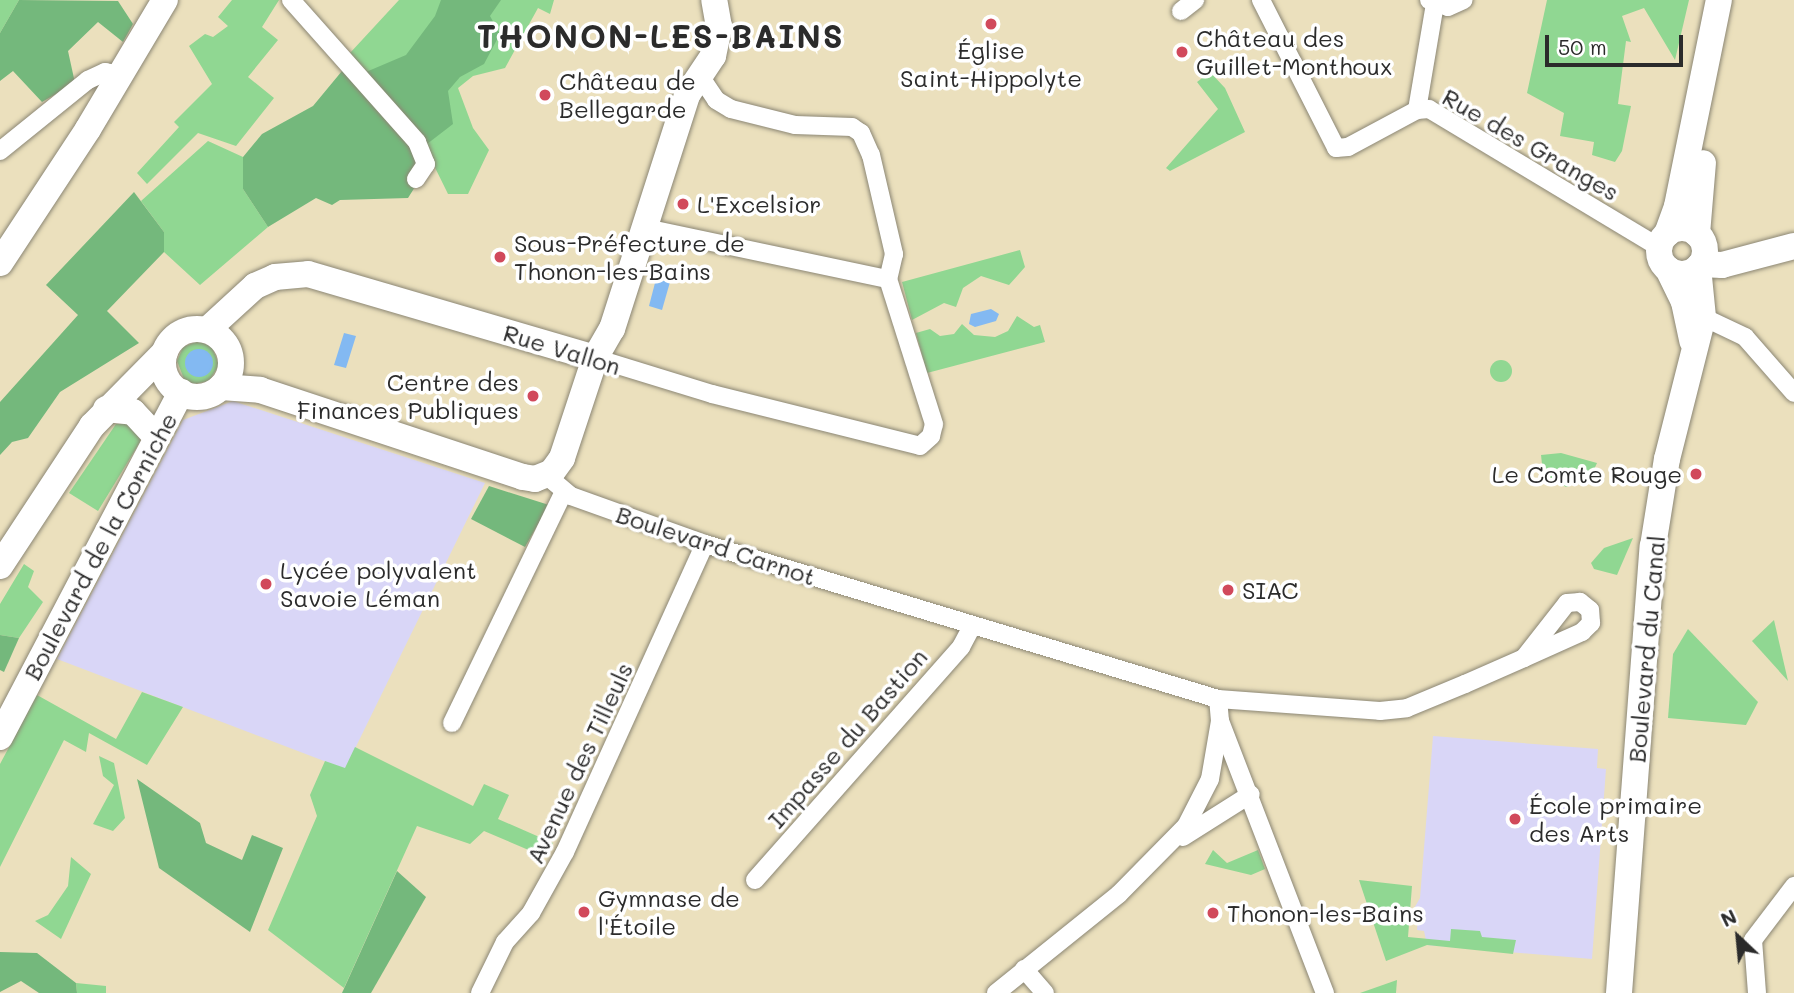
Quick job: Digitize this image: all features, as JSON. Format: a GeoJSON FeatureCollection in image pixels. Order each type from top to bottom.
{"type":"FeatureCollection","features":[{"type":"Feature","properties":{"kind":"street"},"geometry":{"type":"LineString","coordinates":[[291,0],[417,142],[426,164],[416,179]]}},
{"type":"Feature","properties":{"kind":"street"},"geometry":{"type":"LineString","coordinates":[[452,723],[555,484],[595,358],[612,330],[682,110],[716,47],[714,0]]}},
{"type":"Feature","properties":{"kind":"street","name":"Rue des Granges"},"geometry":{"type":"LineString","coordinates":[[1261,0],[1336,148],[1348,147],[1417,110],[1441,116],[1665,250]]}},
{"type":"Feature","properties":{"kind":"street"},"geometry":{"type":"LineString","coordinates":[[1417,110],[1432,2],[1448,7],[1464,0]]}},
{"type":"Feature","properties":{"kind":"street"},"geometry":{"type":"LineString","coordinates":[[0,263],[170,1]]}},
{"type":"Feature","properties":{"kind":"street"},"geometry":{"type":"LineString","coordinates":[[1665,250],[1726,8]]}},
{"type":"Feature","properties":{"kind":"street","name":"Boulevard du Canal"},"geometry":{"type":"LineString","coordinates":[[1619,993],[1656,524],[1693,350],[1703,317],[1699,251],[1702,170],[1726,8]]}},
{"type":"Feature","properties":{"kind":"street"},"geometry":{"type":"LineString","coordinates":[[0,151],[88,80],[105,72],[122,75]]}},
{"type":"Feature","properties":{"kind":"street"},"geometry":{"type":"LineString","coordinates":[[645,228],[888,279],[894,254],[873,162],[861,133],[852,127],[795,125],[731,109],[716,100],[700,76]]}},
{"type":"Feature","properties":{"kind":"street"},"geometry":{"type":"LineString","coordinates":[[1665,250],[1682,229],[1699,251],[1747,258],[1792,245]]}},
{"type":"Feature","properties":{"kind":"street"},"geometry":{"type":"LineString","coordinates":[[1665,250],[1684,274],[1699,251]]}},
{"type":"Feature","properties":{"kind":"street","name":"Boulevard du Canal"},"geometry":{"type":"LineString","coordinates":[[1665,250],[1685,302],[1693,350]]}},
{"type":"Feature","properties":{"kind":"street"},"geometry":{"type":"LineString","coordinates":[[1747,258],[1724,281],[1703,317],[1750,341],[1794,393]]}},
{"type":"Feature","properties":{"kind":"street","name":"Rue Vallon"},"geometry":{"type":"LineString","coordinates":[[207,330],[265,281],[308,274],[595,358],[900,443],[920,446],[931,436],[934,424],[888,279]]}},
{"type":"Feature","properties":{"kind":"street"},"geometry":{"type":"LineString","coordinates":[[0,565],[106,410],[130,389],[182,333],[207,330],[219,337],[230,355],[229,375],[221,387],[202,397],[177,389],[130,389]]}},
{"type":"Feature","properties":{"kind":"street"},"geometry":{"type":"LineString","coordinates":[[165,352],[164,368],[177,389]]}},
{"type":"Feature","properties":{"kind":"street","name":"Boulevard Carnot"},"geometry":{"type":"LineString","coordinates":[[221,387],[260,390],[523,477],[555,484],[705,544],[1218,699],[1395,710],[1524,658]]}},
{"type":"Feature","properties":{"kind":"street","name":"Boulevard de la Corniche"},"geometry":{"type":"LineString","coordinates":[[0,737],[157,438],[177,389]]}},
{"type":"Feature","properties":{"kind":"street"},"geometry":{"type":"LineString","coordinates":[[106,410],[141,417],[157,438]]}},
{"type":"Feature","properties":{"kind":"street","name":"Avenue des Tilleuls"},"geometry":{"type":"LineString","coordinates":[[480,993],[505,942],[531,913],[565,852],[705,544]]}},
{"type":"Feature","properties":{"kind":"street","name":"Impasse du Bastion"},"geometry":{"type":"LineString","coordinates":[[755,880],[961,647],[972,626]]}},
{"type":"Feature","properties":{"kind":"street"},"geometry":{"type":"LineString","coordinates":[[1218,699],[1220,721],[1251,794],[1325,993]]}},
{"type":"Feature","properties":{"kind":"street"},"geometry":{"type":"LineString","coordinates":[[996,993],[1119,894],[1163,851],[1202,799],[1220,721]]}},
{"type":"Feature","properties":{"kind":"street"},"geometry":{"type":"LineString","coordinates":[[1163,851],[1251,794]]}},
{"type":"Feature","properties":{"kind":"street"},"geometry":{"type":"LineString","coordinates":[[1757,993],[1753,940],[1794,886]]}},
{"type":"Feature","properties":{"kind":"street"},"geometry":{"type":"LineString","coordinates":[[1024,969],[1045,993]]}},
{"type":"Feature","properties":{"kind":"shaded area","name":"Lycée polyvalent Savoie Léman"},"geometry":{"type":"Polygon","coordinates":[[[233,401],[485,483],[345,769],[57,659],[183,420],[233,401]]]}},
{"type":"Feature","properties":{"kind":"shaded area","name":"École primaire des Arts"},"geometry":{"type":"Polygon","coordinates":[[[1433,736],[1598,749],[1597,768],[1606,769],[1592,959],[1427,945],[1424,931],[1417,930],[1418,914],[1413,910],[1420,898],[1433,736]]]}},
{"type":"Feature","properties":{"kind":"green space"},"geometry":{"type":"Polygon","coordinates":[[[0,0],[19,0],[0,33],[0,0]]]}},
{"type":"Feature","properties":{"kind":"green space"},"geometry":{"type":"Polygon","coordinates":[[[19,0],[118,1],[133,24],[123,42],[98,22],[68,51],[75,83],[42,102],[13,71],[0,81],[0,33],[19,0]]]}},
{"type":"Feature","properties":{"kind":"green space"},"geometry":{"type":"Polygon","coordinates":[[[232,0],[279,0],[262,27],[278,40],[248,77],[274,98],[236,146],[198,133],[147,184],[137,173],[179,127],[174,122],[212,84],[189,46],[205,34],[213,37],[228,26],[218,17],[232,0]]]}},
{"type":"Feature","properties":{"kind":"green space"},"geometry":{"type":"Polygon","coordinates":[[[399,0],[554,0],[550,14],[538,8],[505,68],[473,76],[458,88],[473,128],[489,150],[468,194],[448,194],[415,127],[350,53],[399,0]]]}},
{"type":"Feature","properties":{"kind":"green space"},"geometry":{"type":"Polygon","coordinates":[[[441,0],[501,0],[490,16],[500,34],[484,64],[460,77],[448,91],[453,124],[427,144],[420,179],[408,198],[340,200],[332,205],[316,198],[268,227],[243,189],[243,157],[262,134],[313,106],[342,71],[366,72],[406,55],[435,16],[441,0]]]}},
{"type":"Feature","properties":{"kind":"green space"},"geometry":{"type":"Polygon","coordinates":[[[1547,0],[1689,0],[1675,60],[1644,8],[1622,16],[1631,42],[1626,41],[1618,104],[1631,106],[1622,151],[1615,162],[1592,155],[1594,142],[1560,136],[1564,113],[1527,93],[1547,0]]]}},
{"type":"Feature","properties":{"kind":"green space"},"geometry":{"type":"Polygon","coordinates":[[[1210,72],[1225,88],[1245,132],[1170,171],[1166,168],[1218,109],[1197,82],[1210,72]]]}},
{"type":"Feature","properties":{"kind":"green space"},"geometry":{"type":"Polygon","coordinates":[[[208,141],[243,157],[243,189],[268,227],[200,285],[164,252],[164,232],[141,201],[208,141]]]}},
{"type":"Feature","properties":{"kind":"green space"},"geometry":{"type":"Polygon","coordinates":[[[134,192],[164,232],[164,252],[107,311],[139,343],[60,392],[28,438],[12,442],[0,455],[0,402],[78,315],[46,285],[134,192]]]}},
{"type":"Feature","properties":{"kind":"green space"},"geometry":{"type":"Polygon","coordinates":[[[1020,250],[1025,267],[1009,285],[981,276],[963,288],[956,307],[944,303],[912,320],[902,282],[1020,250]]]}},
{"type":"Feature","properties":{"kind":"green space"},"geometry":{"type":"Polygon","coordinates":[[[1017,316],[1034,327],[1040,325],[1045,342],[927,373],[916,333],[930,329],[940,336],[954,334],[962,324],[974,335],[995,337],[1008,331],[1017,316]]]}},
{"type":"Feature","properties":{"kind":"green space"},"geometry":{"type":"Polygon","coordinates":[[[198,341],[212,347],[219,365],[209,381],[194,384],[184,379],[177,361],[183,347],[198,341]]]}},
{"type":"Feature","properties":{"kind":"green space"},"geometry":{"type":"Polygon","coordinates":[[[1501,360],[1509,363],[1512,371],[1509,379],[1501,382],[1493,379],[1490,371],[1493,363],[1501,360]]]}},
{"type":"Feature","properties":{"kind":"green space"},"geometry":{"type":"Polygon","coordinates":[[[116,424],[131,424],[140,430],[140,442],[98,511],[69,493],[116,424]]]}},
{"type":"Feature","properties":{"kind":"green space"},"geometry":{"type":"Polygon","coordinates":[[[1561,453],[1597,463],[1590,478],[1566,487],[1543,473],[1541,455],[1561,453]]]}},
{"type":"Feature","properties":{"kind":"green space"},"geometry":{"type":"Polygon","coordinates":[[[489,486],[549,505],[525,547],[471,519],[489,486]]]}},
{"type":"Feature","properties":{"kind":"green space"},"geometry":{"type":"Polygon","coordinates":[[[1633,538],[1617,575],[1594,569],[1591,563],[1604,548],[1633,538]]]}},
{"type":"Feature","properties":{"kind":"green space"},"geometry":{"type":"Polygon","coordinates":[[[24,564],[34,571],[28,587],[43,602],[19,638],[0,635],[0,604],[24,564]]]}},
{"type":"Feature","properties":{"kind":"green space"},"geometry":{"type":"Polygon","coordinates":[[[1774,620],[1788,681],[1752,641],[1774,620]]]}},
{"type":"Feature","properties":{"kind":"green space"},"geometry":{"type":"Polygon","coordinates":[[[1688,629],[1758,702],[1746,725],[1668,718],[1673,654],[1688,629]]]}},
{"type":"Feature","properties":{"kind":"green space"},"geometry":{"type":"Polygon","coordinates":[[[0,635],[19,638],[4,672],[0,670],[0,635]]]}},
{"type":"Feature","properties":{"kind":"green space"},"geometry":{"type":"Polygon","coordinates":[[[142,692],[183,707],[147,765],[89,733],[86,752],[64,740],[0,867],[0,764],[37,695],[116,739],[142,692]]]}},
{"type":"Feature","properties":{"kind":"green space"},"geometry":{"type":"Polygon","coordinates":[[[355,747],[473,806],[484,784],[509,795],[498,819],[553,843],[545,857],[484,831],[470,844],[417,826],[344,988],[268,930],[317,816],[310,795],[325,761],[345,768],[355,747]]]}},
{"type":"Feature","properties":{"kind":"green space"},"geometry":{"type":"Polygon","coordinates":[[[99,756],[114,763],[125,818],[113,831],[93,824],[114,785],[103,776],[99,756]]]}},
{"type":"Feature","properties":{"kind":"green space"},"geometry":{"type":"Polygon","coordinates":[[[137,779],[200,823],[206,843],[242,860],[252,835],[283,848],[250,932],[159,868],[137,779]]]}},
{"type":"Feature","properties":{"kind":"green space"},"geometry":{"type":"Polygon","coordinates":[[[1213,850],[1227,863],[1258,850],[1265,869],[1251,875],[1205,864],[1213,850]]]}},
{"type":"Feature","properties":{"kind":"green space"},"geometry":{"type":"Polygon","coordinates":[[[71,857],[91,874],[61,939],[35,921],[48,915],[68,886],[71,857]]]}},
{"type":"Feature","properties":{"kind":"green space"},"geometry":{"type":"Polygon","coordinates":[[[397,871],[426,897],[371,993],[342,993],[397,871]]]}},
{"type":"Feature","properties":{"kind":"green space"},"geometry":{"type":"Polygon","coordinates":[[[1359,880],[1412,886],[1408,937],[1450,941],[1451,929],[1480,931],[1482,937],[1516,940],[1513,954],[1427,945],[1386,961],[1359,880]]]}},
{"type":"Feature","properties":{"kind":"green space"},"geometry":{"type":"Polygon","coordinates":[[[0,952],[37,953],[76,983],[77,993],[39,993],[21,981],[0,992],[0,952]]]}},
{"type":"Feature","properties":{"kind":"green space"},"geometry":{"type":"Polygon","coordinates":[[[1397,980],[1396,993],[1360,993],[1397,980]]]}},
{"type":"Feature","properties":{"kind":"green space"},"geometry":{"type":"Polygon","coordinates":[[[76,983],[106,986],[106,993],[77,993],[76,983]]]}},
{"type":"Feature","properties":{"kind":"water"},"geometry":{"type":"Polygon","coordinates":[[[656,279],[670,282],[662,310],[649,306],[656,279]]]}},
{"type":"Feature","properties":{"kind":"water"},"geometry":{"type":"Polygon","coordinates":[[[991,309],[999,314],[996,321],[975,327],[969,324],[971,314],[991,309]]]}},
{"type":"Feature","properties":{"kind":"water"},"geometry":{"type":"Polygon","coordinates":[[[344,333],[356,336],[346,368],[334,365],[344,333]]]}},
{"type":"Feature","properties":{"kind":"water"},"geometry":{"type":"Polygon","coordinates":[[[199,349],[209,353],[213,363],[209,373],[199,377],[189,373],[185,363],[189,353],[199,349]]]}},
{"type":"Feature","properties":{"kind":"place","name":"Église Saint-Hippolyte"},"geometry":{"type":"Point","coordinates":[991,24]}},
{"type":"Feature","properties":{"kind":"place","name":"Château des Guillet-Monthoux"},"geometry":{"type":"Point","coordinates":[1182,52]}},
{"type":"Feature","properties":{"kind":"place","name":"Château de Bellegarde"},"geometry":{"type":"Point","coordinates":[545,95]}},
{"type":"Feature","properties":{"kind":"place","name":"L'Excelsior"},"geometry":{"type":"Point","coordinates":[683,204]}},
{"type":"Feature","properties":{"kind":"place","name":"Sous-Préfecture de Thonon-les-Bains"},"geometry":{"type":"Point","coordinates":[500,257]}},
{"type":"Feature","properties":{"kind":"place","name":"Centre des Finances Publiques"},"geometry":{"type":"Point","coordinates":[533,396]}},
{"type":"Feature","properties":{"kind":"place","name":"Le Comte Rouge"},"geometry":{"type":"Point","coordinates":[1696,474]}},
{"type":"Feature","properties":{"kind":"place","name":"Lycée polyvalent Savoie Léman"},"geometry":{"type":"Point","coordinates":[266,584]}},
{"type":"Feature","properties":{"kind":"place","name":"SIAC"},"geometry":{"type":"Point","coordinates":[1228,590]}},
{"type":"Feature","properties":{"kind":"place","name":"École primaire des Arts"},"geometry":{"type":"Point","coordinates":[1515,819]}},
{"type":"Feature","properties":{"kind":"place","name":"Gymnase de l'Étoile"},"geometry":{"type":"Point","coordinates":[584,912]}},
{"type":"Feature","properties":{"kind":"place","name":"Thonon-les-Bains"},"geometry":{"type":"Point","coordinates":[1213,913]}},
{"type":"Feature","properties":{"kind":"district","name":"THONON-LES-BAINS"},"geometry":{"type":"Point","coordinates":[661,35]}}]}
